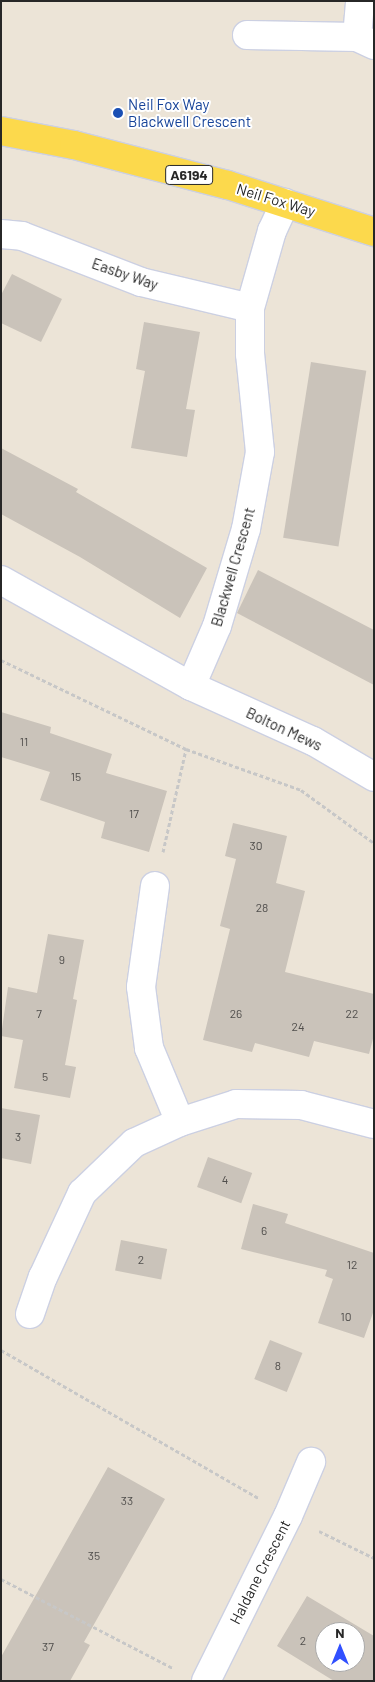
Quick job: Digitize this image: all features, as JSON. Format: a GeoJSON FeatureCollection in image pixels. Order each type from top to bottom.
{"type":"FeatureCollection","features":[{"type":"Feature","properties":{"kind":"main road","name":"Neil Fox Way"},"geometry":{"type":"LineString","coordinates":[[1,131],[74,145],[285,203],[374,232]]}},
{"type":"Feature","properties":{"kind":"street"},"geometry":{"type":"LineString","coordinates":[[247,35],[365,41],[360,1]]}},
{"type":"Feature","properties":{"kind":"street","name":"Blackwell Crescent"},"geometry":{"type":"LineString","coordinates":[[192,686],[218,626],[246,529],[260,452],[250,354],[250,308],[272,232],[285,203]]}},
{"type":"Feature","properties":{"kind":"street","name":"Easby Way"},"geometry":{"type":"LineString","coordinates":[[1,234],[22,236],[141,282],[250,308]]}},
{"type":"Feature","properties":{"kind":"street"},"geometry":{"type":"LineString","coordinates":[[1,580],[192,686]]}},
{"type":"Feature","properties":{"kind":"street","name":"Bolton Mews"},"geometry":{"type":"LineString","coordinates":[[192,686],[313,741],[374,777]]}},
{"type":"Feature","properties":{"kind":"street"},"geometry":{"type":"LineString","coordinates":[[155,886],[141,986],[149,1048],[180,1122]]}},
{"type":"Feature","properties":{"kind":"street"},"geometry":{"type":"LineString","coordinates":[[30,1314],[43,1277],[82,1193],[134,1143],[180,1122],[236,1104],[301,1105],[374,1124]]}},
{"type":"Feature","properties":{"kind":"street","name":"Haldane Crescent"},"geometry":{"type":"LineString","coordinates":[[193,1676],[288,1516],[311,1462]]}},
{"type":"Feature","properties":{"kind":"path"},"geometry":{"type":"LineString","coordinates":[[1,660],[186,749],[301,790],[374,843]]}},
{"type":"Feature","properties":{"kind":"path"},"geometry":{"type":"LineString","coordinates":[[155,886],[186,749]]}},
{"type":"Feature","properties":{"kind":"path"},"geometry":{"type":"LineString","coordinates":[[1,1350],[288,1516],[374,1558]]}},
{"type":"Feature","properties":{"kind":"path"},"geometry":{"type":"LineString","coordinates":[[1,1579],[193,1676]]}},
{"type":"Feature","properties":{"kind":"building"},"geometry":{"type":"Polygon","coordinates":[[[12,274],[62,299],[41,342],[1,323],[1,295],[12,274]]]}},
{"type":"Feature","properties":{"kind":"building"},"geometry":{"type":"Polygon","coordinates":[[[144,322],[200,332],[186,409],[195,410],[187,457],[131,448],[145,371],[136,369],[144,322]]]}},
{"type":"Feature","properties":{"kind":"building"},"geometry":{"type":"Polygon","coordinates":[[[311,362],[366,371],[338,547],[283,538],[311,362]]]}},
{"type":"Feature","properties":{"kind":"building"},"geometry":{"type":"Polygon","coordinates":[[[1,448],[78,489],[76,492],[207,568],[180,618],[80,557],[1,514],[1,448]]]}},
{"type":"Feature","properties":{"kind":"building"},"geometry":{"type":"Polygon","coordinates":[[[258,570],[374,630],[374,685],[237,613],[258,570]]]}},
{"type":"Feature","properties":{"kind":"building"},"geometry":{"type":"Polygon","coordinates":[[[1,712],[51,727],[50,733],[112,754],[106,773],[167,791],[149,852],[101,838],[105,822],[40,800],[50,772],[1,757],[1,712]]]}},
{"type":"Feature","properties":{"kind":"building"},"geometry":{"type":"Polygon","coordinates":[[[233,823],[287,836],[276,883],[305,891],[285,972],[374,994],[374,1035],[369,1054],[314,1041],[309,1057],[255,1043],[252,1052],[203,1040],[230,929],[220,926],[236,859],[225,856],[233,823]]]}},
{"type":"Feature","properties":{"kind":"building"},"geometry":{"type":"Polygon","coordinates":[[[48,934],[84,940],[73,999],[77,1000],[65,1065],[76,1067],[70,1098],[14,1088],[23,1040],[1,1036],[8,987],[37,993],[48,934]]]}},
{"type":"Feature","properties":{"kind":"building"},"geometry":{"type":"Polygon","coordinates":[[[1,1108],[40,1115],[31,1164],[1,1158],[1,1108]]]}},
{"type":"Feature","properties":{"kind":"building"},"geometry":{"type":"Polygon","coordinates":[[[208,1157],[252,1173],[241,1203],[197,1187],[208,1157]]]}},
{"type":"Feature","properties":{"kind":"building"},"geometry":{"type":"Polygon","coordinates":[[[253,1204],[288,1214],[285,1223],[374,1253],[374,1310],[364,1338],[318,1323],[333,1279],[325,1276],[327,1270],[241,1249],[253,1204]]]}},
{"type":"Feature","properties":{"kind":"building"},"geometry":{"type":"Polygon","coordinates":[[[121,1240],[167,1249],[161,1279],[115,1270],[121,1240]]]}},
{"type":"Feature","properties":{"kind":"building"},"geometry":{"type":"Polygon","coordinates":[[[270,1340],[302,1353],[287,1392],[254,1379],[270,1340]]]}},
{"type":"Feature","properties":{"kind":"building"},"geometry":{"type":"Polygon","coordinates":[[[108,1467],[165,1499],[84,1642],[90,1645],[70,1681],[1,1681],[1,1657],[108,1467]]]}},
{"type":"Feature","properties":{"kind":"building"},"geometry":{"type":"Polygon","coordinates":[[[307,1596],[351,1622],[315,1622],[315,1669],[277,1646],[307,1596]]]}},
{"type":"Feature","properties":{"kind":"building"},"geometry":{"type":"Polygon","coordinates":[[[365,1631],[374,1636],[374,1681],[334,1681],[319,1672],[365,1672],[365,1631]]]}},
{"type":"Feature","properties":{"kind":"place","name":"Neil Fox Way Blackwell Crescent"},"geometry":{"type":"Point","coordinates":[118,113]}}]}
